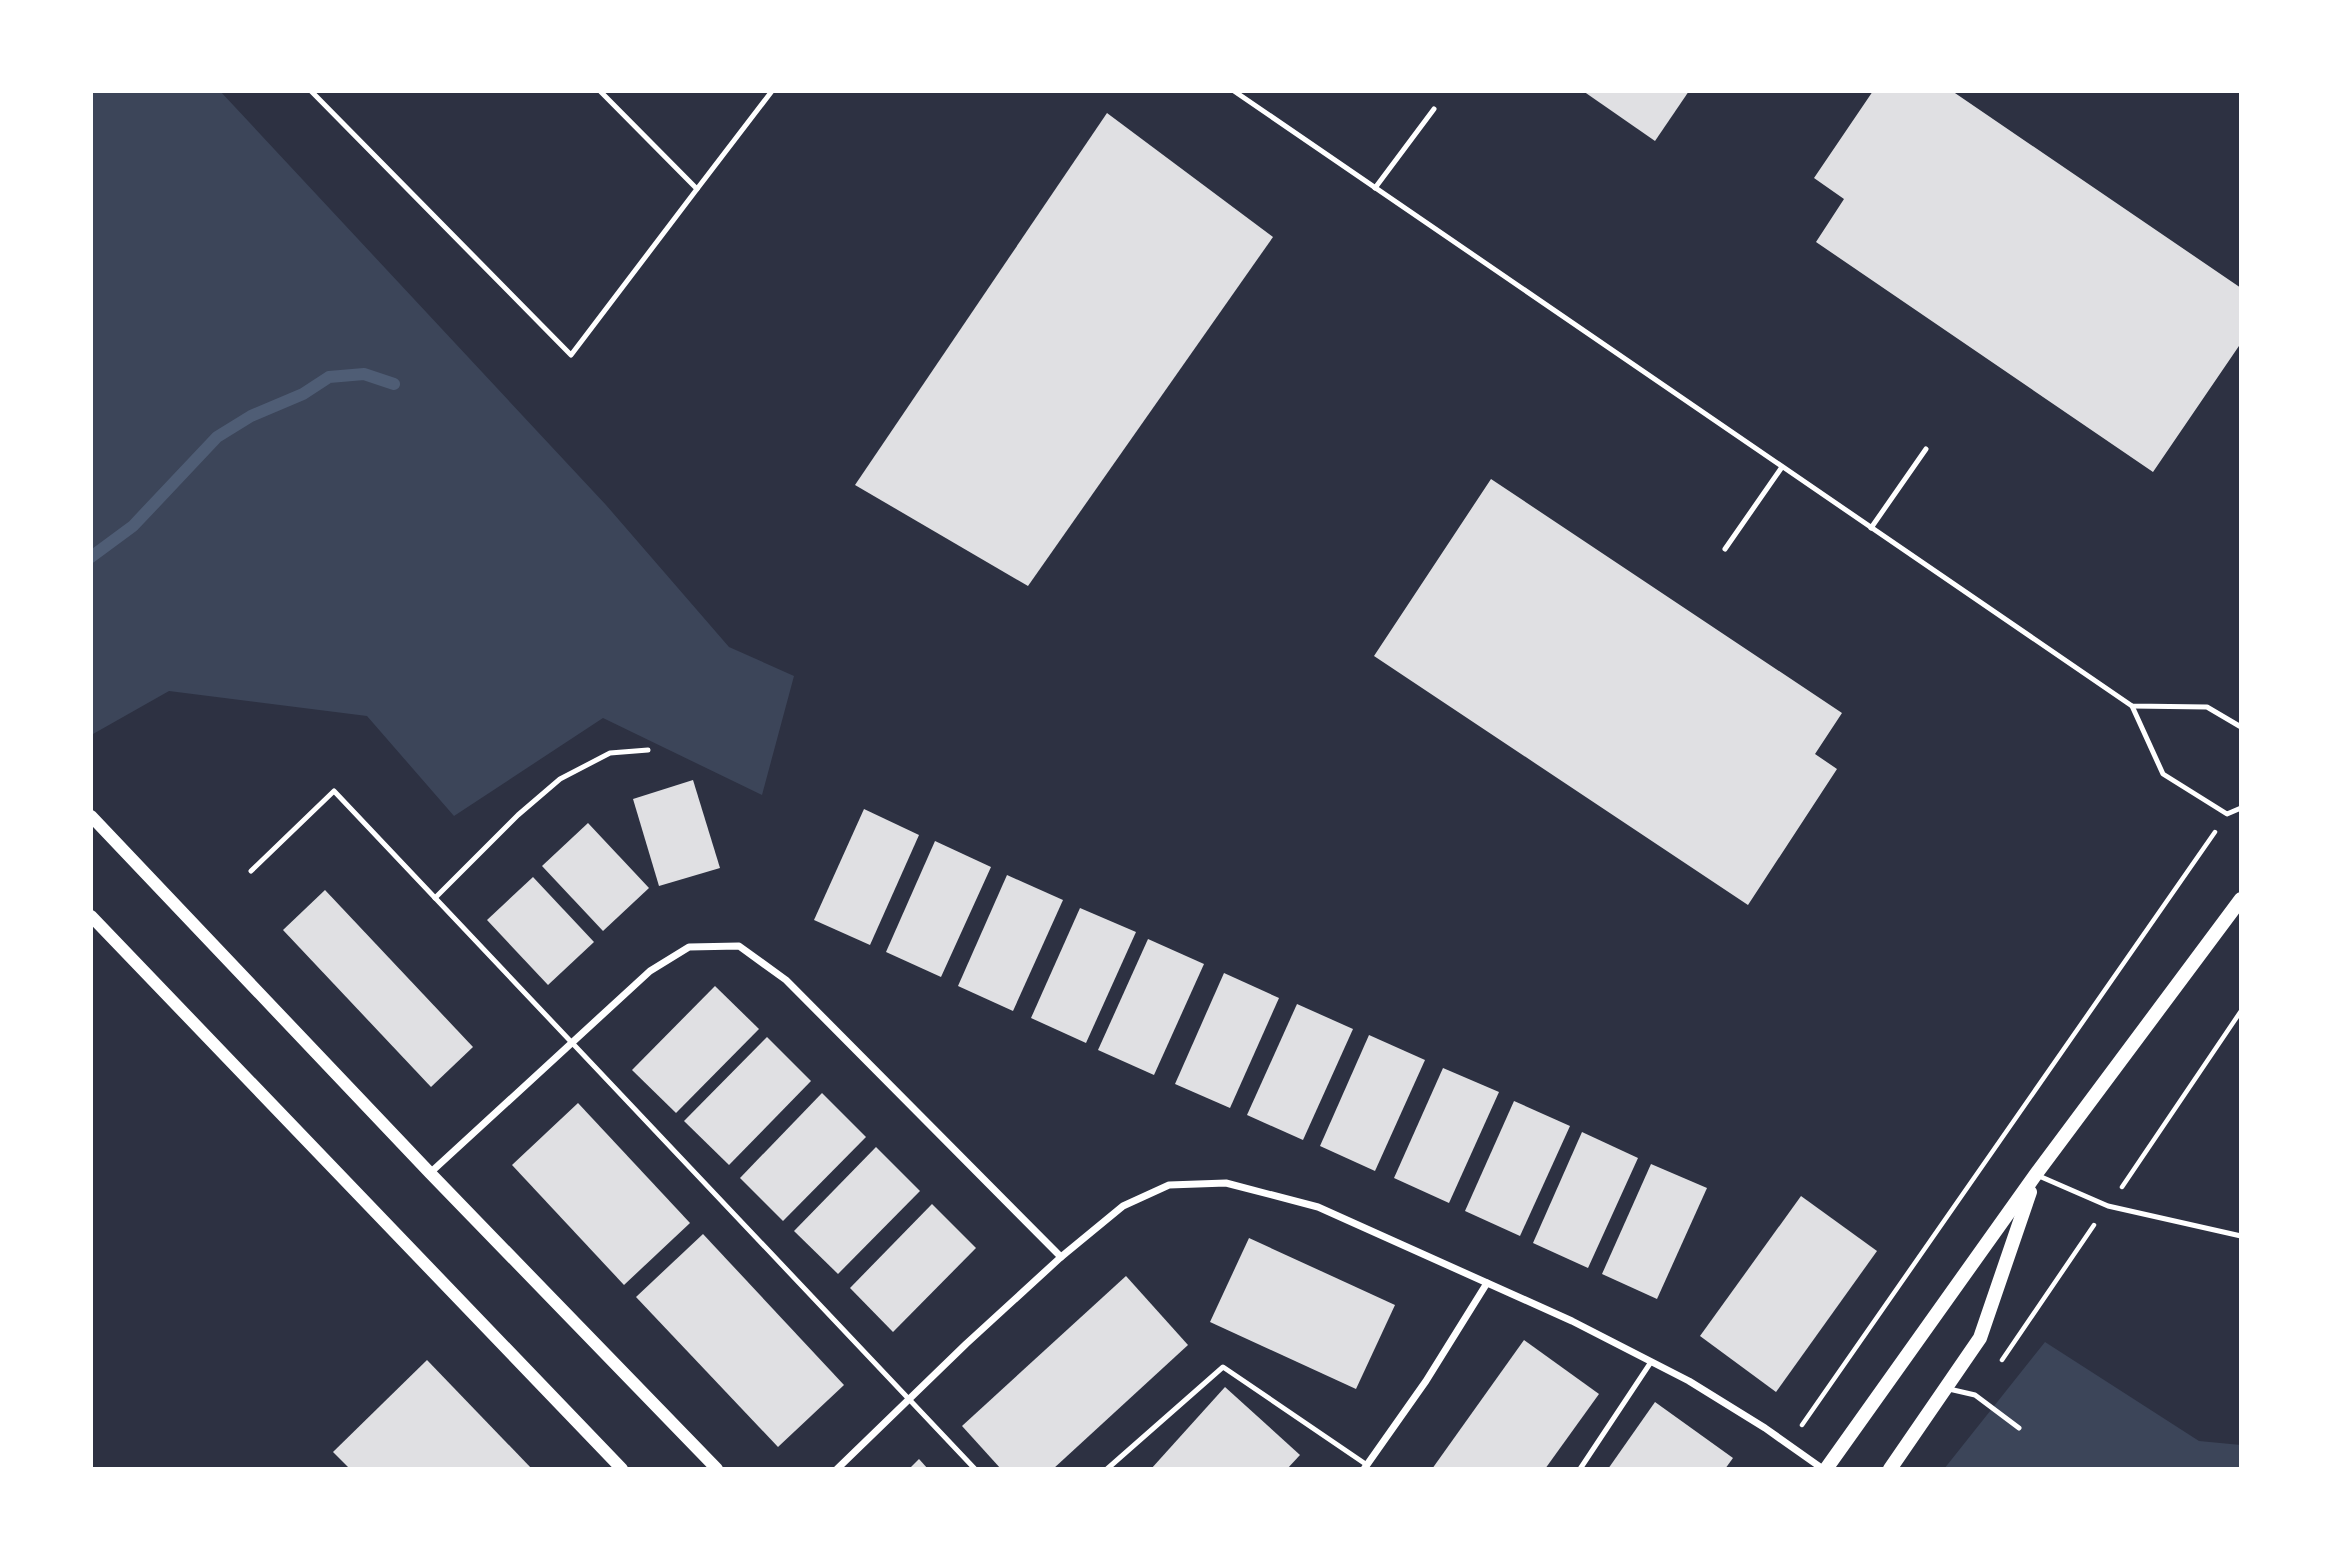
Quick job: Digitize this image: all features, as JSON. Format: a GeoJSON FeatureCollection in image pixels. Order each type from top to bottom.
{"type":"FeatureCollection","features":[{"type":"Feature","properties":{"kind":"main road"},"geometry":{"type":"LineString","coordinates":[[1825,1469],[2036,1174],[2241,898]]}},
{"type":"Feature","properties":{"kind":"main road"},"geometry":{"type":"LineString","coordinates":[[1889,1469],[1980,1338],[2036,1174]]}},
{"type":"Feature","properties":{"kind":"street"},"geometry":{"type":"LineString","coordinates":[[91,816],[717,1469]]}},
{"type":"Feature","properties":{"kind":"street"},"geometry":{"type":"LineString","coordinates":[[94,924],[622,1469]]}},
{"type":"Feature","properties":{"kind":"street"},"geometry":{"type":"LineString","coordinates":[[430,1172],[650,971],[689,947],[739,946],[786,980],[1060,1256]]}},
{"type":"Feature","properties":{"kind":"street"},"geometry":{"type":"LineString","coordinates":[[837,1469],[1060,1256],[1123,1206],[1170,1185],[1226,1183],[1318,1207],[1572,1321],[1689,1381],[1825,1469]]}},
{"type":"Feature","properties":{"kind":"street"},"geometry":{"type":"LineString","coordinates":[[1365,1467],[1426,1381],[1487,1283]]}},
{"type":"Feature","properties":{"kind":"lane"},"geometry":{"type":"LineString","coordinates":[[311,91],[571,355],[772,91]]}},
{"type":"Feature","properties":{"kind":"lane"},"geometry":{"type":"LineString","coordinates":[[600,91],[697,189]]}},
{"type":"Feature","properties":{"kind":"lane"},"geometry":{"type":"LineString","coordinates":[[1234,91],[2132,706],[2163,774],[2227,814],[2241,808]]}},
{"type":"Feature","properties":{"kind":"lane"},"geometry":{"type":"LineString","coordinates":[[1375,188],[1434,109]]}},
{"type":"Feature","properties":{"kind":"lane"},"geometry":{"type":"LineString","coordinates":[[1871,528],[1926,449]]}},
{"type":"Feature","properties":{"kind":"lane"},"geometry":{"type":"LineString","coordinates":[[1725,549],[1782,467]]}},
{"type":"Feature","properties":{"kind":"lane"},"geometry":{"type":"LineString","coordinates":[[2132,706],[2207,707],[2241,727]]}},
{"type":"Feature","properties":{"kind":"lane"},"geometry":{"type":"LineString","coordinates":[[435,898],[518,815],[560,779],[610,753],[648,750]]}},
{"type":"Feature","properties":{"kind":"lane"},"geometry":{"type":"LineString","coordinates":[[251,871],[334,791],[975,1469]]}},
{"type":"Feature","properties":{"kind":"lane"},"geometry":{"type":"LineString","coordinates":[[2036,1174],[2108,1206],[2241,1236]]}},
{"type":"Feature","properties":{"kind":"lane"},"geometry":{"type":"LineString","coordinates":[[1580,1469],[1651,1362]]}},
{"type":"Feature","properties":{"kind":"lane"},"geometry":{"type":"LineString","coordinates":[[1107,1469],[1223,1367],[1365,1467]]}},
{"type":"Feature","properties":{"kind":"lane"},"geometry":{"type":"LineString","coordinates":[[1945,1388],[1975,1395],[2019,1428]]}},
{"type":"Feature","properties":{"kind":"path"},"geometry":{"type":"LineString","coordinates":[[1788,1444],[2227,814]]}},
{"type":"Feature","properties":{"kind":"path"},"geometry":{"type":"LineString","coordinates":[[1975,1395],[2006,1355],[2241,1011]]}},
{"type":"Feature","properties":{"kind":"shaded area"},"geometry":{"type":"Polygon","coordinates":[[[91,91],[220,91],[606,505],[729,647],[794,676],[762,795],[603,718],[454,816],[367,716],[169,691],[93,734],[91,91]]]}},
{"type":"Feature","properties":{"kind":"shaded area"},"geometry":{"type":"Polygon","coordinates":[[[2045,1342],[2199,1441],[2241,1445],[2241,1469],[1944,1469],[2045,1342]]]}},
{"type":"Feature","properties":{"kind":"building"},"geometry":{"type":"Polygon","coordinates":[[[1583,91],[1689,91],[1655,141],[1583,91]]]}},
{"type":"Feature","properties":{"kind":"building"},"geometry":{"type":"Polygon","coordinates":[[[1873,91],[1952,91],[2241,288],[2241,343],[2153,472],[1816,242],[1844,199],[1814,178],[1873,91]]]}},
{"type":"Feature","properties":{"kind":"building"},"geometry":{"type":"Polygon","coordinates":[[[1107,113],[1273,237],[1028,586],[855,485],[1107,113]]]}},
{"type":"Feature","properties":{"kind":"building"},"geometry":{"type":"Polygon","coordinates":[[[1491,479],[1842,713],[1815,754],[1837,769],[1748,905],[1374,656],[1491,479]]]}},
{"type":"Feature","properties":{"kind":"building"},"geometry":{"type":"Polygon","coordinates":[[[693,780],[720,868],[659,886],[633,799],[693,780]]]}},
{"type":"Feature","properties":{"kind":"building"},"geometry":{"type":"Polygon","coordinates":[[[864,809],[919,835],[870,945],[814,920],[864,809]]]}},
{"type":"Feature","properties":{"kind":"building"},"geometry":{"type":"Polygon","coordinates":[[[588,823],[649,888],[603,931],[542,866],[588,823]]]}},
{"type":"Feature","properties":{"kind":"building"},"geometry":{"type":"Polygon","coordinates":[[[935,841],[991,867],[941,977],[886,952],[935,841]]]}},
{"type":"Feature","properties":{"kind":"building"},"geometry":{"type":"Polygon","coordinates":[[[1007,875],[1063,900],[1013,1011],[958,986],[1007,875]]]}},
{"type":"Feature","properties":{"kind":"building"},"geometry":{"type":"Polygon","coordinates":[[[533,877],[594,942],[548,985],[487,920],[533,877]]]}},
{"type":"Feature","properties":{"kind":"building"},"geometry":{"type":"Polygon","coordinates":[[[325,890],[473,1047],[431,1087],[283,930],[325,890]]]}},
{"type":"Feature","properties":{"kind":"building"},"geometry":{"type":"Polygon","coordinates":[[[1080,908],[1136,932],[1086,1043],[1031,1018],[1080,908]]]}},
{"type":"Feature","properties":{"kind":"building"},"geometry":{"type":"Polygon","coordinates":[[[1148,939],[1204,964],[1154,1075],[1098,1050],[1148,939]]]}},
{"type":"Feature","properties":{"kind":"building"},"geometry":{"type":"Polygon","coordinates":[[[1224,973],[1279,998],[1230,1108],[1175,1084],[1224,973]]]}},
{"type":"Feature","properties":{"kind":"building"},"geometry":{"type":"Polygon","coordinates":[[[715,986],[759,1029],[676,1113],[632,1070],[715,986]]]}},
{"type":"Feature","properties":{"kind":"building"},"geometry":{"type":"Polygon","coordinates":[[[1297,1004],[1353,1029],[1303,1140],[1247,1115],[1297,1004]]]}},
{"type":"Feature","properties":{"kind":"building"},"geometry":{"type":"Polygon","coordinates":[[[1369,1035],[1425,1060],[1375,1171],[1320,1146],[1369,1035]]]}},
{"type":"Feature","properties":{"kind":"building"},"geometry":{"type":"Polygon","coordinates":[[[767,1037],[811,1081],[729,1165],[684,1121],[767,1037]]]}},
{"type":"Feature","properties":{"kind":"building"},"geometry":{"type":"Polygon","coordinates":[[[1443,1068],[1499,1092],[1449,1203],[1394,1178],[1443,1068]]]}},
{"type":"Feature","properties":{"kind":"building"},"geometry":{"type":"Polygon","coordinates":[[[822,1093],[866,1137],[783,1221],[740,1178],[822,1093]]]}},
{"type":"Feature","properties":{"kind":"building"},"geometry":{"type":"Polygon","coordinates":[[[1514,1101],[1570,1126],[1520,1236],[1465,1211],[1514,1101]]]}},
{"type":"Feature","properties":{"kind":"building"},"geometry":{"type":"Polygon","coordinates":[[[578,1103],[690,1223],[624,1285],[512,1165],[578,1103]]]}},
{"type":"Feature","properties":{"kind":"building"},"geometry":{"type":"Polygon","coordinates":[[[1582,1132],[1638,1158],[1588,1268],[1533,1243],[1582,1132]]]}},
{"type":"Feature","properties":{"kind":"building"},"geometry":{"type":"Polygon","coordinates":[[[876,1147],[920,1191],[838,1274],[794,1231],[876,1147]]]}},
{"type":"Feature","properties":{"kind":"building"},"geometry":{"type":"Polygon","coordinates":[[[1651,1164],[1707,1188],[1657,1299],[1602,1274],[1651,1164]]]}},
{"type":"Feature","properties":{"kind":"building"},"geometry":{"type":"Polygon","coordinates":[[[1801,1196],[1877,1251],[1776,1392],[1700,1336],[1801,1196]]]}},
{"type":"Feature","properties":{"kind":"building"},"geometry":{"type":"Polygon","coordinates":[[[932,1204],[976,1248],[893,1332],[850,1288],[932,1204]]]}},
{"type":"Feature","properties":{"kind":"building"},"geometry":{"type":"Polygon","coordinates":[[[703,1234],[844,1385],[778,1447],[636,1297],[703,1234]]]}},
{"type":"Feature","properties":{"kind":"building"},"geometry":{"type":"Polygon","coordinates":[[[1249,1238],[1395,1305],[1356,1389],[1210,1322],[1249,1238]]]}},
{"type":"Feature","properties":{"kind":"building"},"geometry":{"type":"Polygon","coordinates":[[[1126,1276],[1188,1345],[1053,1469],[1001,1469],[962,1426],[1126,1276]]]}},
{"type":"Feature","properties":{"kind":"building"},"geometry":{"type":"Polygon","coordinates":[[[1524,1340],[1599,1394],[1545,1469],[1432,1469],[1524,1340]]]}},
{"type":"Feature","properties":{"kind":"building"},"geometry":{"type":"Polygon","coordinates":[[[427,1360],[532,1469],[350,1469],[333,1452],[427,1360]]]}},
{"type":"Feature","properties":{"kind":"building"},"geometry":{"type":"Polygon","coordinates":[[[1225,1387],[1300,1455],[1287,1469],[1151,1469],[1225,1387]]]}},
{"type":"Feature","properties":{"kind":"building"},"geometry":{"type":"Polygon","coordinates":[[[1655,1402],[1733,1458],[1725,1469],[1608,1469],[1655,1402]]]}},
{"type":"Feature","properties":{"kind":"building"},"geometry":{"type":"Polygon","coordinates":[[[919,1459],[928,1469],[909,1469],[919,1459]]]}},
{"type":"Feature","properties":{"kind":"waterway"},"geometry":{"type":"LineString","coordinates":[[91,557],[133,526],[217,437],[251,416],[303,394],[329,377],[364,374],[394,384]]}}]}
